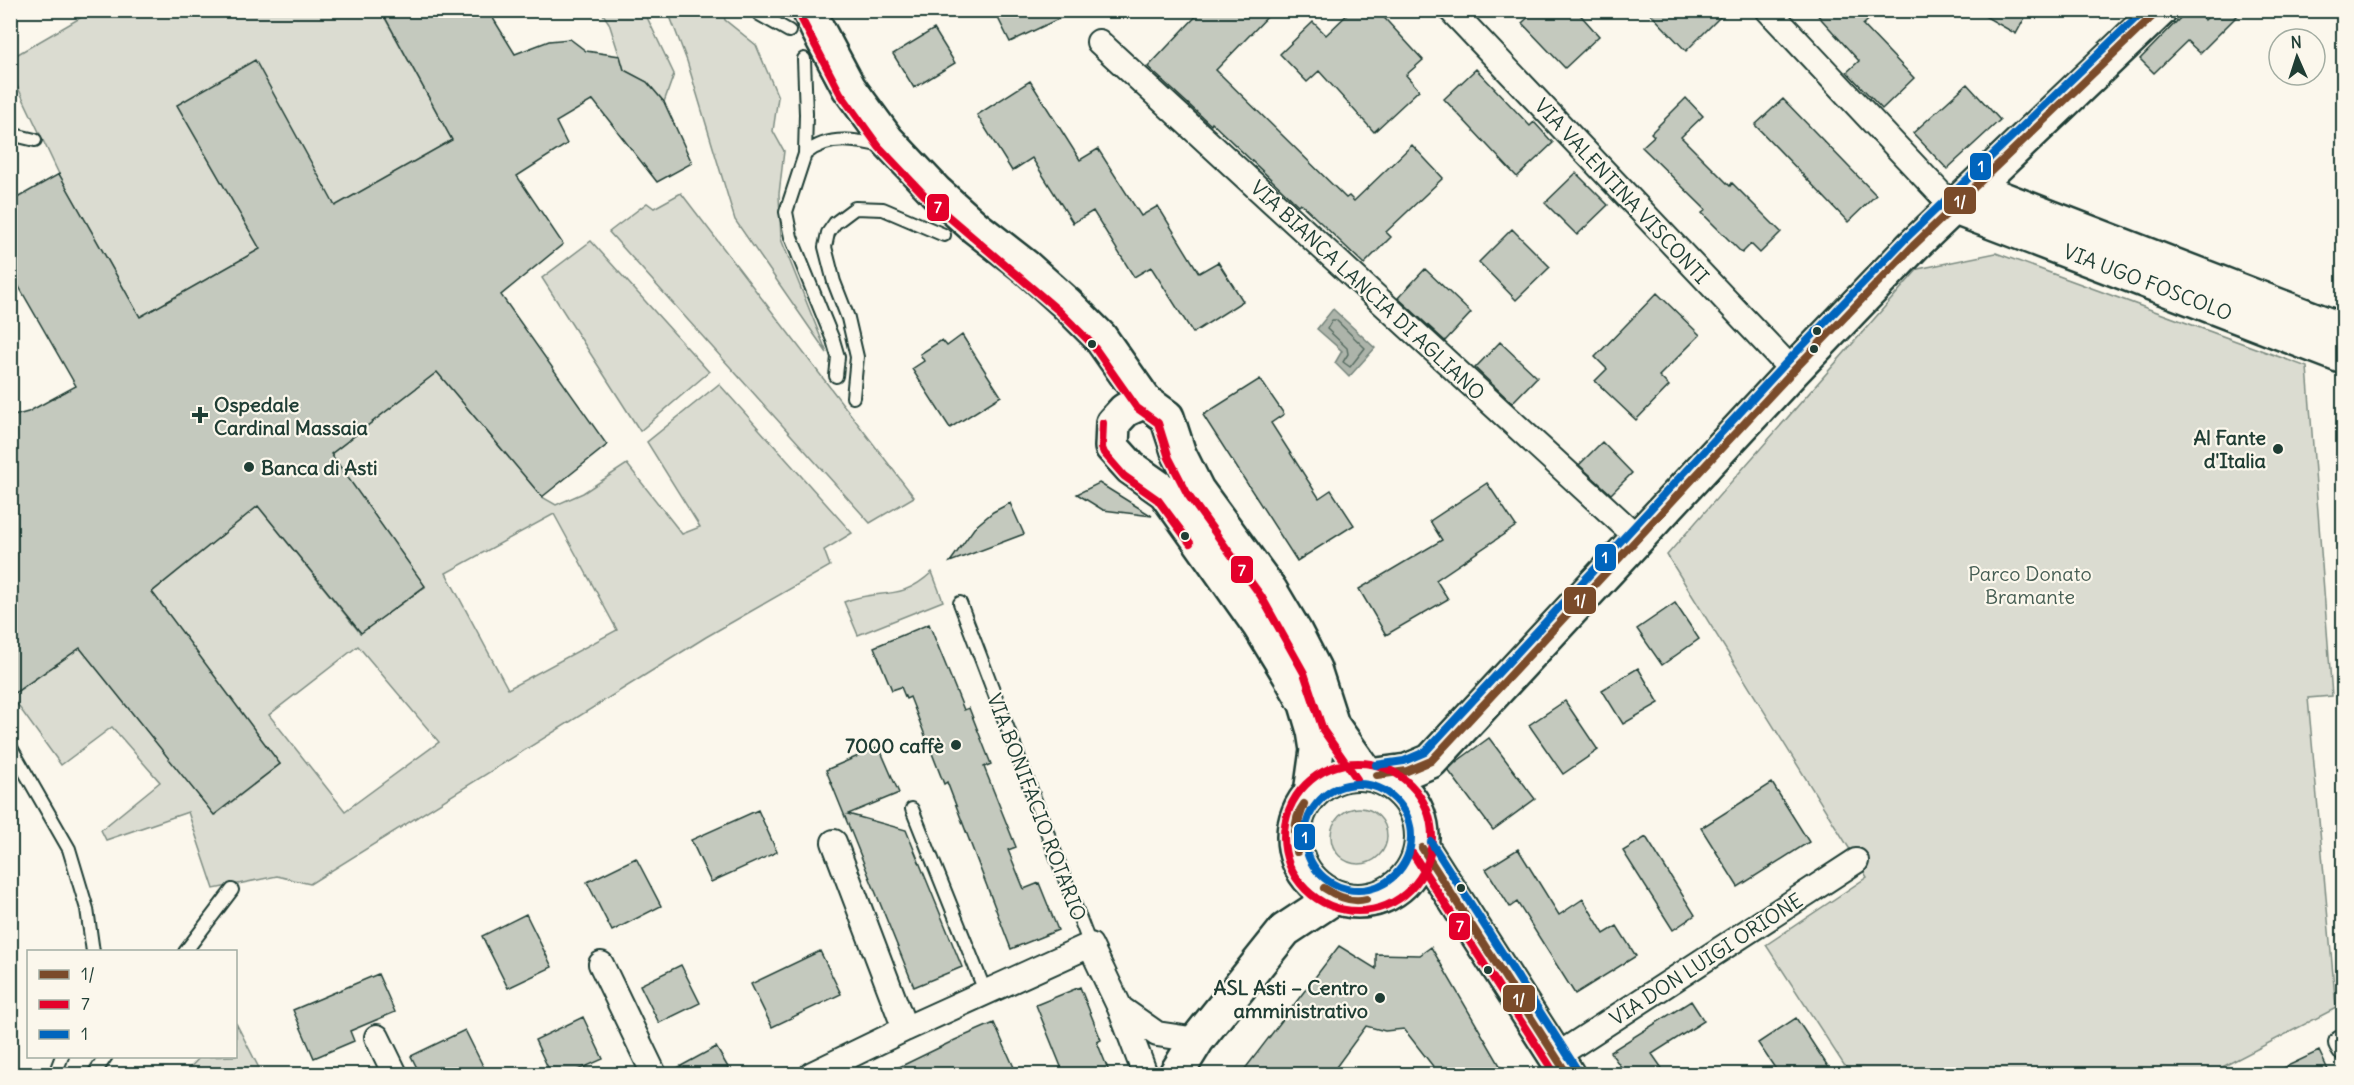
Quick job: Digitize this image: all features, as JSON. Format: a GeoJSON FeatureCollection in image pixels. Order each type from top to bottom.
{"type":"FeatureCollection","features":[{"type":"Feature","properties":{"kind":"street","name":"VIA VALENTINA VISCONTI"},"geometry":{"type":"LineString","coordinates":[[1451,10],[1793,371]]}},
{"type":"Feature","properties":{"kind":"street"},"geometry":{"type":"LineString","coordinates":[[1768,10],[1964,197]]}},
{"type":"Feature","properties":{"kind":"street"},"geometry":{"type":"LineString","coordinates":[[799,21],[817,28],[849,88],[897,151],[944,199],[1026,267],[1100,337],[1145,401],[1167,417],[1179,454],[1197,490],[1251,562],[1296,632],[1314,669],[1332,725],[1371,774],[1398,787],[1414,805],[1422,825],[1422,848],[1411,874],[1401,885],[1370,900],[1335,897],[1317,886],[1304,870],[1295,851],[1294,830],[1300,810],[1311,793],[1327,780],[1346,774],[1371,774],[1407,771],[1431,761],[1793,371],[1964,197],[2160,10]]}},
{"type":"Feature","properties":{"kind":"street","name":"VIA BIANCA LANCIA DI AGLIANO"},"geometry":{"type":"LineString","coordinates":[[1099,42],[1637,537]]}},
{"type":"Feature","properties":{"kind":"street","name":"VIA UGO FOSCOLO"},"geometry":{"type":"LineString","coordinates":[[1964,197],[2343,331]]}},
{"type":"Feature","properties":{"kind":"street","name":"VIA UGO FOSCOLO"},"geometry":{"type":"LineString","coordinates":[[1964,197],[2343,357]]}},
{"type":"Feature","properties":{"kind":"street"},"geometry":{"type":"LineString","coordinates":[[1145,401],[1125,410],[1113,423],[1112,447],[1131,468],[1165,492],[1259,625],[1306,704],[1317,750],[1311,793]]}},
{"type":"Feature","properties":{"kind":"street"},"geometry":{"type":"LineString","coordinates":[[1414,805],[1425,782],[1431,761]]}},
{"type":"Feature","properties":{"kind":"street"},"geometry":{"type":"LineString","coordinates":[[834,842],[904,1029]]}},
{"type":"Feature","properties":{"kind":"street"},"geometry":{"type":"LineString","coordinates":[[1422,848],[1561,1066]]}},
{"type":"Feature","properties":{"kind":"street","name":"VIA DON LUIGI ORIONE"},"geometry":{"type":"LineString","coordinates":[[1561,1066],[1856,861]]}},
{"type":"Feature","properties":{"kind":"street"},"geometry":{"type":"LineString","coordinates":[[1285,930],[1304,870]]}},
{"type":"Feature","properties":{"kind":"street"},"geometry":{"type":"LineString","coordinates":[[1401,885],[1453,899]]}},
{"type":"Feature","properties":{"kind":"street"},"geometry":{"type":"LineString","coordinates":[[1176,1074],[1197,1040],[1285,930],[1335,897]]}},
{"type":"Feature","properties":{"kind":"street"},"geometry":{"type":"LineString","coordinates":[[812,1074],[985,991],[1090,945]]}},
{"type":"Feature","properties":{"kind":"street","name":"VIA BONIFACIO ROTARIO"},"geometry":{"type":"LineString","coordinates":[[1090,945],[1120,1008],[1145,1074]]}},
{"type":"Feature","properties":{"kind":"street"},"geometry":{"type":"LineString","coordinates":[[601,964],[654,1074]]}},
{"type":"Feature","properties":{"kind":"street","name":"VIA BONIFACIO ROTARIO"},"geometry":{"type":"LineString","coordinates":[[1120,1008],[1157,1034],[1197,1040]]}},
{"type":"Feature","properties":{"kind":"street"},"geometry":{"type":"LineString","coordinates":[[376,1037],[395,1074]]}},
{"type":"Feature","properties":{"kind":"lane"},"geometry":{"type":"LineString","coordinates":[[756,10],[759,14],[799,21]]}},
{"type":"Feature","properties":{"kind":"lane"},"geometry":{"type":"LineString","coordinates":[[804,59],[805,154],[786,212],[791,237],[833,340],[837,357],[836,376]]}},
{"type":"Feature","properties":{"kind":"lane"},"geometry":{"type":"LineString","coordinates":[[10,134],[35,140]]}},
{"type":"Feature","properties":{"kind":"lane"},"geometry":{"type":"LineString","coordinates":[[805,154],[818,145],[830,141],[855,139],[897,151]]}},
{"type":"Feature","properties":{"kind":"lane"},"geometry":{"type":"LineString","coordinates":[[853,397],[857,357],[848,318],[834,282],[825,247],[828,233],[835,223],[855,208],[883,209],[944,235]]}},
{"type":"Feature","properties":{"kind":"lane","name":"VIA BONIFACIO ROTARIO"},"geometry":{"type":"LineString","coordinates":[[960,603],[1090,945]]}},
{"type":"Feature","properties":{"kind":"lane"},"geometry":{"type":"LineString","coordinates":[[10,746],[69,849],[87,909],[93,950]]}},
{"type":"Feature","properties":{"kind":"lane"},"geometry":{"type":"LineString","coordinates":[[912,809],[985,991]]}},
{"type":"Feature","properties":{"kind":"lane"},"geometry":{"type":"LineString","coordinates":[[186,950],[232,890]]}},
{"type":"Feature","properties":{"kind":"lane"},"geometry":{"type":"LineString","coordinates":[[55,1074],[61,1058]]}},
{"type":"Feature","properties":{"kind":"lane"},"geometry":{"type":"LineString","coordinates":[[94,1074],[105,1058]]}},
{"type":"Feature","properties":{"kind":"green space"},"geometry":{"type":"Polygon","coordinates":[[[92,11],[381,11],[452,140],[335,206],[177,105],[260,249],[140,317],[59,174],[11,73],[11,58],[92,11]]]}},
{"type":"Feature","properties":{"kind":"green space"},"geometry":{"type":"Polygon","coordinates":[[[601,11],[644,11],[674,74],[664,102],[647,82],[624,70],[609,23],[601,11]]]}},
{"type":"Feature","properties":{"kind":"green space"},"geometry":{"type":"Polygon","coordinates":[[[668,11],[723,11],[725,20],[756,45],[778,97],[773,131],[784,151],[779,194],[781,239],[827,353],[735,220],[687,61],[668,11]]]}},
{"type":"Feature","properties":{"kind":"green space"},"geometry":{"type":"Polygon","coordinates":[[[681,193],[914,497],[870,523],[609,232],[647,203],[654,208],[681,193]]]}},
{"type":"Feature","properties":{"kind":"green space"},"geometry":{"type":"Polygon","coordinates":[[[591,241],[709,372],[640,431],[542,278],[591,241]]]}},
{"type":"Feature","properties":{"kind":"green space","name":"Parco Donato Bramante"},"geometry":{"type":"Polygon","coordinates":[[[1996,253],[2307,367],[2332,696],[2308,698],[2336,1008],[2209,1074],[1850,1074],[1766,945],[1867,877],[1667,555],[1918,269],[1996,253]]]}},
{"type":"Feature","properties":{"kind":"green space"},"geometry":{"type":"Polygon","coordinates":[[[437,372],[542,497],[556,505],[583,493],[627,464],[682,534],[700,527],[647,442],[719,384],[852,533],[824,550],[830,566],[706,637],[310,884],[277,876],[214,889],[188,812],[106,840],[101,830],[160,782],[112,727],[61,765],[11,696],[80,648],[215,815],[280,764],[152,592],[258,506],[360,633],[425,587],[331,454],[437,372]],[[554,514],[446,573],[508,689],[617,630],[554,514]],[[358,646],[269,715],[345,811],[439,742],[358,646]]]}},
{"type":"Feature","properties":{"kind":"green space"},"geometry":{"type":"Polygon","coordinates":[[[932,572],[943,601],[858,635],[844,602],[868,595],[899,592],[920,582],[932,572]]]}},
{"type":"Feature","properties":{"kind":"green space"},"geometry":{"type":"Polygon","coordinates":[[[1359,808],[1370,810],[1379,816],[1385,825],[1387,836],[1385,847],[1379,856],[1370,862],[1359,864],[1348,862],[1339,856],[1333,847],[1331,836],[1333,825],[1339,816],[1348,810],[1359,808]]]}},
{"type":"Feature","properties":{"kind":"green space"},"geometry":{"type":"Polygon","coordinates":[[[237,1025],[262,1074],[184,1074],[199,1058],[237,1058],[237,1025]]]}},
{"type":"Feature","properties":{"kind":"water"},"geometry":{"type":"Polygon","coordinates":[[[1333,309],[1375,348],[1349,377],[1335,363],[1342,351],[1317,329],[1333,309]]]}},
{"type":"Feature","properties":{"kind":"building","name":"Ospedale Cardinal Massaia"},"geometry":{"type":"Polygon","coordinates":[[[381,10],[488,10],[515,54],[549,41],[570,39],[586,51],[620,56],[624,70],[647,82],[664,102],[692,163],[657,182],[593,100],[556,122],[567,144],[517,176],[563,244],[501,295],[607,445],[542,497],[437,372],[331,454],[425,586],[361,633],[258,506],[152,592],[280,764],[214,815],[80,648],[10,696],[10,417],[28,412],[76,386],[10,271],[10,202],[59,174],[140,317],[260,249],[177,105],[255,60],[335,206],[452,140],[381,10]]]}},
{"type":"Feature","properties":{"kind":"building"},"geometry":{"type":"Polygon","coordinates":[[[994,10],[1077,10],[1010,42],[994,10]]]}},
{"type":"Feature","properties":{"kind":"building"},"geometry":{"type":"Polygon","coordinates":[[[1202,10],[1274,10],[1216,70],[1346,198],[1349,196],[1354,201],[1412,145],[1443,178],[1386,232],[1391,237],[1364,264],[1300,203],[1298,205],[1212,123],[1211,125],[1148,67],[1202,10]]]}},
{"type":"Feature","properties":{"kind":"building"},"geometry":{"type":"Polygon","coordinates":[[[1352,10],[1377,10],[1423,60],[1406,75],[1419,90],[1374,132],[1319,71],[1307,82],[1280,54],[1313,22],[1326,35],[1352,10]]]}},
{"type":"Feature","properties":{"kind":"building"},"geometry":{"type":"Polygon","coordinates":[[[1536,10],[1576,10],[1599,36],[1565,68],[1522,23],[1536,10]]]}},
{"type":"Feature","properties":{"kind":"building"},"geometry":{"type":"Polygon","coordinates":[[[1647,10],[1727,10],[1686,51],[1647,10]]]}},
{"type":"Feature","properties":{"kind":"building"},"geometry":{"type":"Polygon","coordinates":[[[1813,10],[1879,10],[1863,25],[1914,78],[1882,109],[1847,72],[1859,61],[1813,10]]]}},
{"type":"Feature","properties":{"kind":"building"},"geometry":{"type":"Polygon","coordinates":[[[1974,10],[2029,10],[2016,34],[1974,10]]]}},
{"type":"Feature","properties":{"kind":"building"},"geometry":{"type":"Polygon","coordinates":[[[2188,10],[2195,10],[2205,20],[2215,10],[2243,10],[2200,53],[2187,41],[2154,73],[2140,59],[2188,10]]]}},
{"type":"Feature","properties":{"kind":"building"},"geometry":{"type":"Polygon","coordinates":[[[934,29],[955,63],[914,88],[893,54],[934,29]]]}},
{"type":"Feature","properties":{"kind":"building"},"geometry":{"type":"Polygon","coordinates":[[[1476,69],[1530,126],[1534,122],[1553,143],[1517,177],[1444,99],[1476,69]]]}},
{"type":"Feature","properties":{"kind":"building"},"geometry":{"type":"Polygon","coordinates":[[[1030,81],[1080,160],[1098,149],[1141,216],[1158,206],[1199,273],[1218,262],[1243,301],[1193,333],[1151,267],[1134,277],[1093,211],[1073,223],[1032,158],[1012,171],[977,115],[1030,81]]]}},
{"type":"Feature","properties":{"kind":"building"},"geometry":{"type":"Polygon","coordinates":[[[1967,84],[2000,120],[1947,169],[1913,133],[1967,84]]]}},
{"type":"Feature","properties":{"kind":"building"},"geometry":{"type":"Polygon","coordinates":[[[1686,98],[1703,116],[1681,137],[1781,232],[1760,253],[1751,244],[1742,253],[1702,213],[1706,210],[1642,147],[1654,136],[1651,133],[1686,98]]]}},
{"type":"Feature","properties":{"kind":"building"},"geometry":{"type":"Polygon","coordinates":[[[1783,99],[1876,195],[1848,222],[1755,125],[1783,99]]]}},
{"type":"Feature","properties":{"kind":"building"},"geometry":{"type":"Polygon","coordinates":[[[1576,173],[1608,205],[1577,235],[1545,203],[1576,173]]]}},
{"type":"Feature","properties":{"kind":"building"},"geometry":{"type":"Polygon","coordinates":[[[1512,229],[1550,267],[1516,300],[1479,262],[1512,229]]]}},
{"type":"Feature","properties":{"kind":"building"},"geometry":{"type":"Polygon","coordinates":[[[1425,269],[1471,313],[1445,341],[1398,298],[1425,269]]]}},
{"type":"Feature","properties":{"kind":"building"},"geometry":{"type":"Polygon","coordinates":[[[1657,293],[1700,335],[1659,376],[1669,386],[1636,420],[1595,381],[1607,369],[1595,357],[1657,293]]]}},
{"type":"Feature","properties":{"kind":"building"},"geometry":{"type":"Polygon","coordinates":[[[962,335],[1001,396],[950,428],[912,369],[924,361],[920,354],[942,340],[947,346],[962,335]]]}},
{"type":"Feature","properties":{"kind":"building"},"geometry":{"type":"Polygon","coordinates":[[[1500,342],[1537,377],[1512,403],[1475,368],[1500,342]]]}},
{"type":"Feature","properties":{"kind":"building"},"geometry":{"type":"Polygon","coordinates":[[[1260,379],[1284,414],[1271,423],[1319,498],[1331,490],[1354,525],[1297,561],[1203,415],[1260,379]]]}},
{"type":"Feature","properties":{"kind":"building"},"geometry":{"type":"Polygon","coordinates":[[[1602,442],[1632,473],[1611,494],[1579,465],[1602,442]]]}},
{"type":"Feature","properties":{"kind":"building"},"geometry":{"type":"Polygon","coordinates":[[[1099,483],[1152,516],[1103,510],[1077,494],[1099,483]]]}},
{"type":"Feature","properties":{"kind":"building"},"geometry":{"type":"Polygon","coordinates":[[[1487,483],[1516,526],[1436,580],[1448,599],[1386,635],[1359,589],[1442,540],[1430,521],[1487,483]]]}},
{"type":"Feature","properties":{"kind":"building"},"geometry":{"type":"Polygon","coordinates":[[[1010,503],[1024,534],[950,562],[975,527],[993,512],[1010,503]]]}},
{"type":"Feature","properties":{"kind":"building"},"geometry":{"type":"Polygon","coordinates":[[[1675,603],[1699,639],[1662,665],[1637,629],[1675,603]]]}},
{"type":"Feature","properties":{"kind":"building"},"geometry":{"type":"Polygon","coordinates":[[[929,624],[964,710],[969,708],[991,764],[984,767],[1016,847],[1008,850],[1024,889],[1039,883],[1058,930],[1011,949],[947,782],[944,784],[910,697],[906,699],[901,687],[892,690],[874,647],[929,624]]]}},
{"type":"Feature","properties":{"kind":"building"},"geometry":{"type":"Polygon","coordinates":[[[1638,668],[1659,703],[1623,724],[1602,690],[1638,668]]]}},
{"type":"Feature","properties":{"kind":"building"},"geometry":{"type":"Polygon","coordinates":[[[1565,701],[1598,750],[1563,774],[1529,725],[1565,701]]]}},
{"type":"Feature","properties":{"kind":"building"},"geometry":{"type":"Polygon","coordinates":[[[1489,738],[1535,799],[1493,830],[1448,770],[1489,738]]]}},
{"type":"Feature","properties":{"kind":"building"},"geometry":{"type":"Polygon","coordinates":[[[879,747],[899,793],[848,814],[906,830],[962,967],[914,987],[826,770],[879,747]]]}},
{"type":"Feature","properties":{"kind":"building"},"geometry":{"type":"Polygon","coordinates":[[[1772,783],[1809,842],[1738,887],[1701,828],[1772,783]]]}},
{"type":"Feature","properties":{"kind":"building"},"geometry":{"type":"Polygon","coordinates":[[[758,810],[777,852],[711,882],[691,840],[758,810]]]}},
{"type":"Feature","properties":{"kind":"building"},"geometry":{"type":"Polygon","coordinates":[[[1646,837],[1695,915],[1673,930],[1623,851],[1646,837]]]}},
{"type":"Feature","properties":{"kind":"building"},"geometry":{"type":"Polygon","coordinates":[[[1518,849],[1559,915],[1583,899],[1604,934],[1617,926],[1636,956],[1575,994],[1517,902],[1510,907],[1486,869],[1518,849]]]}},
{"type":"Feature","properties":{"kind":"building"},"geometry":{"type":"Polygon","coordinates":[[[636,858],[661,906],[612,931],[587,882],[636,858]]]}},
{"type":"Feature","properties":{"kind":"building"},"geometry":{"type":"Polygon","coordinates":[[[526,914],[552,967],[508,988],[482,936],[526,914]]]}},
{"type":"Feature","properties":{"kind":"building","name":"ASL Asti – Centro amministrativo"},"geometry":{"type":"Polygon","coordinates":[[[1339,946],[1376,969],[1376,954],[1420,955],[1431,947],[1505,1074],[1439,1074],[1404,1029],[1385,1031],[1366,1026],[1331,1074],[1241,1074],[1339,946]]]}},
{"type":"Feature","properties":{"kind":"building"},"geometry":{"type":"Polygon","coordinates":[[[820,951],[841,994],[772,1027],[751,984],[820,951]]]}},
{"type":"Feature","properties":{"kind":"building"},"geometry":{"type":"Polygon","coordinates":[[[681,965],[700,1003],[659,1023],[640,985],[681,965]]]}},
{"type":"Feature","properties":{"kind":"building"},"geometry":{"type":"Polygon","coordinates":[[[378,974],[395,1012],[350,1031],[354,1041],[314,1058],[293,1010],[378,974]]]}},
{"type":"Feature","properties":{"kind":"building"},"geometry":{"type":"Polygon","coordinates":[[[1080,987],[1101,1040],[1097,1042],[1110,1074],[1064,1074],[1036,1005],[1080,987]]]}},
{"type":"Feature","properties":{"kind":"building"},"geometry":{"type":"Polygon","coordinates":[[[1691,1001],[1704,1021],[1652,1054],[1666,1074],[1626,1074],[1610,1052],[1691,1001]]]}},
{"type":"Feature","properties":{"kind":"building"},"geometry":{"type":"Polygon","coordinates":[[[583,1017],[603,1059],[569,1074],[551,1074],[535,1040],[583,1017]]]}},
{"type":"Feature","properties":{"kind":"building"},"geometry":{"type":"Polygon","coordinates":[[[1796,1018],[1833,1074],[1779,1074],[1758,1043],[1796,1018]]]}},
{"type":"Feature","properties":{"kind":"building"},"geometry":{"type":"Polygon","coordinates":[[[994,1023],[1017,1074],[885,1074],[955,1040],[994,1023]]]}},
{"type":"Feature","properties":{"kind":"building"},"geometry":{"type":"Polygon","coordinates":[[[465,1030],[487,1074],[420,1074],[411,1056],[465,1030]]]}},
{"type":"Feature","properties":{"kind":"building"},"geometry":{"type":"Polygon","coordinates":[[[716,1047],[732,1074],[668,1074],[668,1073],[716,1047]]]}},
{"type":"Feature","properties":{"kind":"building"},"geometry":{"type":"Polygon","coordinates":[[[2319,1051],[2330,1074],[2271,1074],[2319,1051]]]}},
{"type":"Feature","properties":{"kind":"transit line","name":"1"},"geometry":{"type":"LineString","coordinates":[[1376,765],[1404,761],[1425,752],[1785,364],[1905,239],[2144,10]]}},
{"type":"Feature","properties":{"kind":"transit line","name":"1/"},"geometry":{"type":"LineString","coordinates":[[1377,775],[1407,771],[1431,761],[1793,371],[1913,246],[2159,10]]}},
{"type":"Feature","properties":{"kind":"transit line","name":"7"},"geometry":{"type":"LineString","coordinates":[[799,14],[840,93],[879,147],[929,200],[1059,311],[1092,344],[1137,408],[1158,423],[1169,458],[1188,495],[1261,596],[1304,673],[1323,730],[1357,779]]}},
{"type":"Feature","properties":{"kind":"transit line","name":"7"},"geometry":{"type":"LineString","coordinates":[[1103,423],[1102,448],[1104,453],[1124,476],[1158,500],[1190,543]]}},
{"type":"Feature","properties":{"kind":"transit line","name":"7"},"geometry":{"type":"LineString","coordinates":[[1358,763],[1386,768],[1411,784],[1427,809],[1432,837],[1427,865],[1411,890],[1386,906],[1358,911],[1330,906],[1305,890],[1289,865],[1284,837],[1289,809],[1305,784],[1330,768],[1358,763]]}},
{"type":"Feature","properties":{"kind":"transit line","name":"1"},"geometry":{"type":"LineString","coordinates":[[1358,784],[1378,788],[1396,799],[1407,817],[1411,837],[1407,857],[1396,875],[1378,886],[1358,890],[1338,886],[1320,875],[1309,857],[1305,837],[1309,817],[1320,799],[1338,788],[1358,784]]}},
{"type":"Feature","properties":{"kind":"transit line","name":"1/"},"geometry":{"type":"LineString","coordinates":[[1297,852],[1295,827],[1300,809],[1304,804]]}},
{"type":"Feature","properties":{"kind":"transit line","name":"1/"},"geometry":{"type":"LineString","coordinates":[[1297,852],[1295,831],[1304,804]]}},
{"type":"Feature","properties":{"kind":"transit line","name":"1"},"geometry":{"type":"LineString","coordinates":[[1431,842],[1576,1068]]}},
{"type":"Feature","properties":{"kind":"transit line","name":"1/"},"geometry":{"type":"LineString","coordinates":[[1422,848],[1567,1074]]}},
{"type":"Feature","properties":{"kind":"transit line","name":"7"},"geometry":{"type":"LineString","coordinates":[[1413,854],[1555,1074]]}},
{"type":"Feature","properties":{"kind":"transit line","name":"1/"},"geometry":{"type":"LineString","coordinates":[[1324,888],[1344,898],[1366,899]]}},
{"type":"Feature","properties":{"kind":"place","name":"Ospedale Cardinal Massaia"},"geometry":{"type":"Point","coordinates":[200,415]}},
{"type":"Feature","properties":{"kind":"place","name":"Al Fante d'Italia"},"geometry":{"type":"Point","coordinates":[2278,449]}},
{"type":"Feature","properties":{"kind":"place","name":"Banca di Asti"},"geometry":{"type":"Point","coordinates":[249,467]}},
{"type":"Feature","properties":{"kind":"place","name":"7000 caffè"},"geometry":{"type":"Point","coordinates":[956,745]}},
{"type":"Feature","properties":{"kind":"place","name":"ASL Asti – Centro amministrativo"},"geometry":{"type":"Point","coordinates":[1380,998]}}]}
